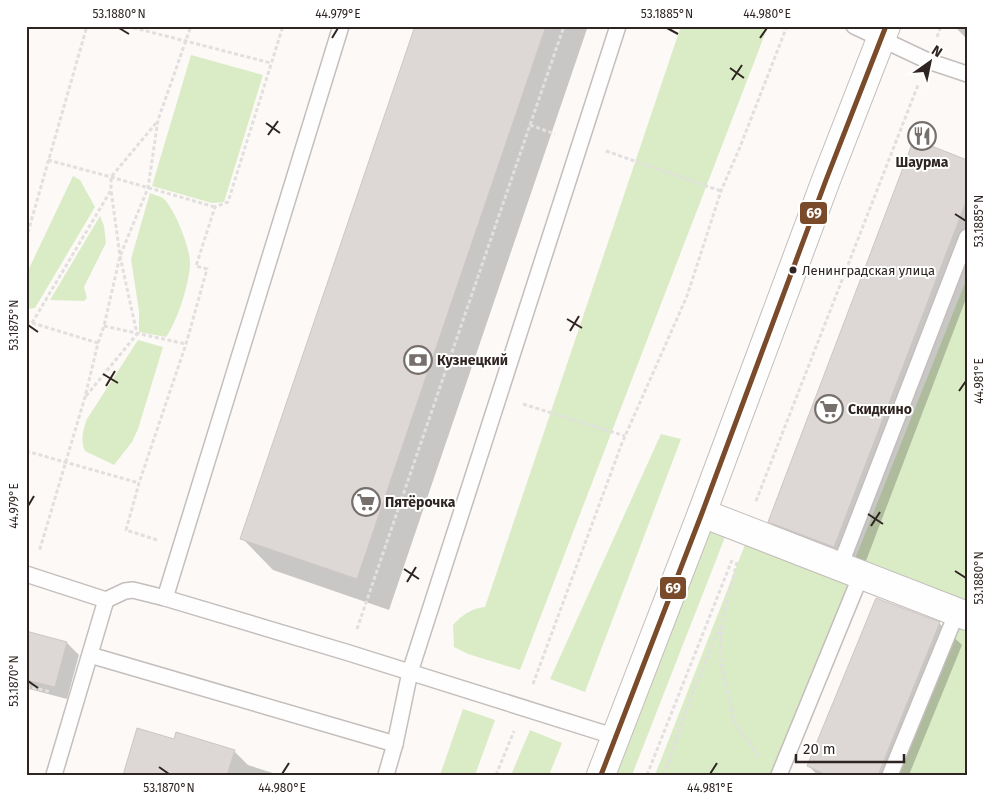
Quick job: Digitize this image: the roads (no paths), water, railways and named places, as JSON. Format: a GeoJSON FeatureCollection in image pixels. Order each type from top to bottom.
{"type":"FeatureCollection","features":[{"type":"Feature","properties":{"kind":"main road"},"geometry":{"type":"LineString","coordinates":[[601,775],[884,33]]}},
{"type":"Feature","properties":{"kind":"main road"},"geometry":{"type":"LineString","coordinates":[[702,513],[962,614]]}},
{"type":"Feature","properties":{"kind":"lane"},"geometry":{"type":"LineString","coordinates":[[166,598],[341,26]]}},
{"type":"Feature","properties":{"kind":"lane"},"geometry":{"type":"LineString","coordinates":[[386,775],[395,744],[410,672],[618,26]]}},
{"type":"Feature","properties":{"kind":"lane"},"geometry":{"type":"LineString","coordinates":[[854,26],[884,33],[928,61],[967,74]]}},
{"type":"Feature","properties":{"kind":"lane"},"geometry":{"type":"LineString","coordinates":[[779,775],[967,237]]}},
{"type":"Feature","properties":{"kind":"lane"},"geometry":{"type":"LineString","coordinates":[[29,575],[106,600],[125,591],[133,590],[166,598],[616,737]]}},
{"type":"Feature","properties":{"kind":"lane"},"geometry":{"type":"LineString","coordinates":[[54,775],[106,600]]}},
{"type":"Feature","properties":{"kind":"lane"},"geometry":{"type":"LineString","coordinates":[[890,775],[962,614]]}},
{"type":"Feature","properties":{"kind":"lane"},"geometry":{"type":"LineString","coordinates":[[90,655],[395,744]]}},
{"type":"Feature","properties":{"kind":"place","name":"Шаурма"},"geometry":{"type":"Point","coordinates":[922,136]}},
{"type":"Feature","properties":{"kind":"place","name":"Ленинградская улица"},"geometry":{"type":"Point","coordinates":[793,270]}},
{"type":"Feature","properties":{"kind":"place","name":"Кузнецкий"},"geometry":{"type":"Point","coordinates":[418,360]}},
{"type":"Feature","properties":{"kind":"place","name":"Скидкино"},"geometry":{"type":"Point","coordinates":[829,409]}},
{"type":"Feature","properties":{"kind":"place","name":"Пятёрочка"},"geometry":{"type":"Point","coordinates":[366,502]}}]}
